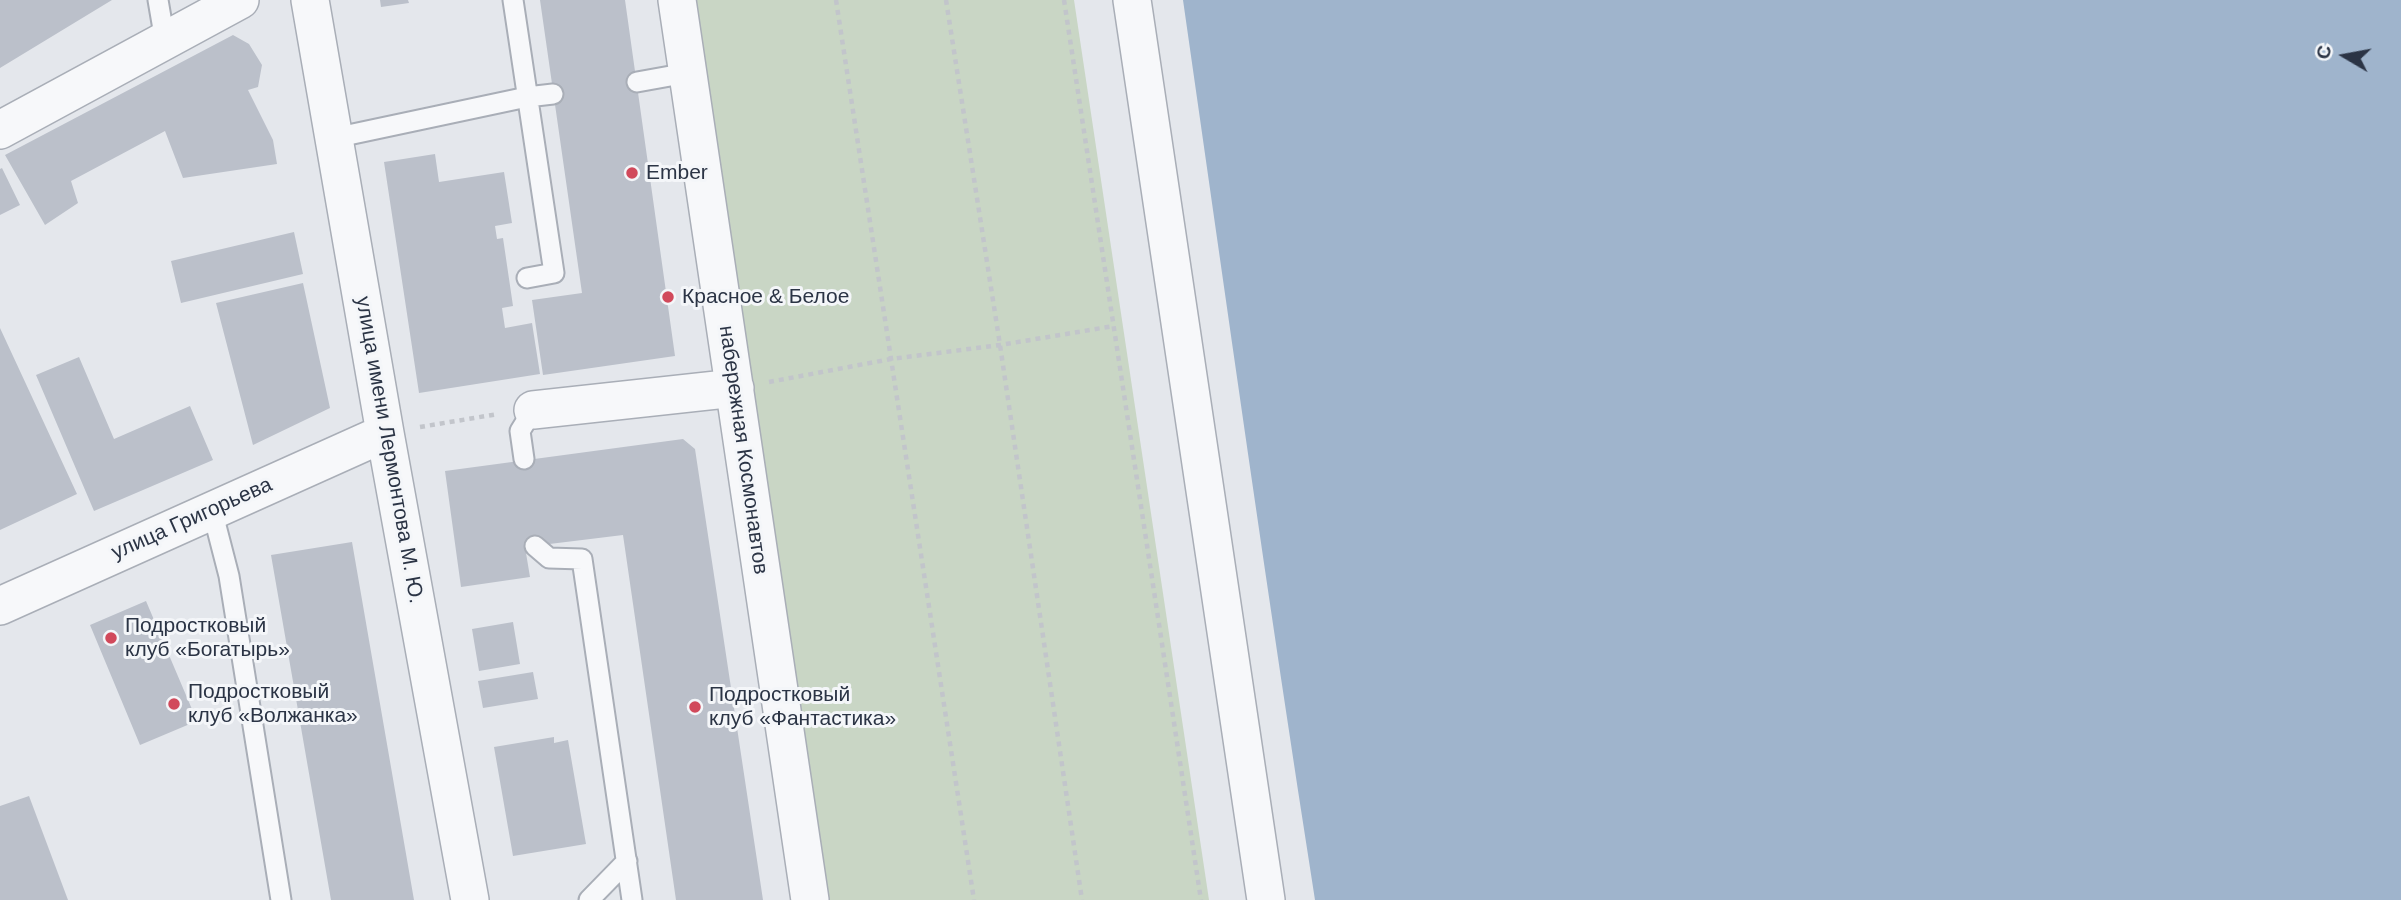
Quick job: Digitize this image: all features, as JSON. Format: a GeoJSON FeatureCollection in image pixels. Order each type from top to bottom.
{"type":"FeatureCollection","features":[{"type":"Feature","properties":{"kind":"street"},"geometry":{"type":"LineString","coordinates":[[0,130],[240,0]]}},
{"type":"Feature","properties":{"kind":"street","name":"улица имени Лермонтова М. Ю."},"geometry":{"type":"LineString","coordinates":[[310,0],[470,900]]}},
{"type":"Feature","properties":{"kind":"street","name":"набережная Космонавтов"},"geometry":{"type":"LineString","coordinates":[[677,0],[810,900]]}},
{"type":"Feature","properties":{"kind":"street"},"geometry":{"type":"LineString","coordinates":[[1132,0],[1266,900]]}},
{"type":"Feature","properties":{"kind":"street"},"geometry":{"type":"LineString","coordinates":[[516,412],[734,388]]}},
{"type":"Feature","properties":{"kind":"street","name":"улица Григорьева"},"geometry":{"type":"LineString","coordinates":[[0,606],[385,433]]}},
{"type":"Feature","properties":{"kind":"lane"},"geometry":{"type":"LineString","coordinates":[[158,0],[165,41]]}},
{"type":"Feature","properties":{"kind":"lane"},"geometry":{"type":"LineString","coordinates":[[513,0],[554,273],[527,278]]}},
{"type":"Feature","properties":{"kind":"lane"},"geometry":{"type":"LineString","coordinates":[[637,82],[687,73]]}},
{"type":"Feature","properties":{"kind":"lane"},"geometry":{"type":"LineString","coordinates":[[334,138],[553,93]]}},
{"type":"Feature","properties":{"kind":"lane"},"geometry":{"type":"LineString","coordinates":[[516,412],[524,459]]}},
{"type":"Feature","properties":{"kind":"lane"},"geometry":{"type":"LineString","coordinates":[[212,509],[229,576],[281,900]]}},
{"type":"Feature","properties":{"kind":"lane"},"geometry":{"type":"LineString","coordinates":[[535,546],[549,558],[582,559],[632,900]]}},
{"type":"Feature","properties":{"kind":"lane"},"geometry":{"type":"LineString","coordinates":[[589,900],[627,861]]}},
{"type":"Feature","properties":{"kind":"path"},"geometry":{"type":"LineString","coordinates":[[836,0],[974,900]]}},
{"type":"Feature","properties":{"kind":"path"},"geometry":{"type":"LineString","coordinates":[[946,0],[1082,900]]}},
{"type":"Feature","properties":{"kind":"path"},"geometry":{"type":"LineString","coordinates":[[1064,0],[1201,900]]}},
{"type":"Feature","properties":{"kind":"path"},"geometry":{"type":"LineString","coordinates":[[734,388],[891,359],[1000,345],[1114,326]]}},
{"type":"Feature","properties":{"kind":"path"},"geometry":{"type":"LineString","coordinates":[[435,424],[516,412]]}},
{"type":"Feature","properties":{"kind":"green space"},"geometry":{"type":"Polygon","coordinates":[[[696,0],[1074,0],[1209,900],[829,900],[696,0]]]}},
{"type":"Feature","properties":{"kind":"water"},"geometry":{"type":"Polygon","coordinates":[[[1183,0],[2401,0],[2401,900],[1315,900],[1183,0]]]}},
{"type":"Feature","properties":{"kind":"building"},"geometry":{"type":"Polygon","coordinates":[[[0,0],[112,0],[0,68],[0,0]]]}},
{"type":"Feature","properties":{"kind":"building"},"geometry":{"type":"Polygon","coordinates":[[[380,0],[408,0],[409,3],[381,7],[380,0]]]}},
{"type":"Feature","properties":{"kind":"building"},"geometry":{"type":"Polygon","coordinates":[[[540,0],[625,0],[675,356],[543,375],[532,300],[582,293],[540,0]]]}},
{"type":"Feature","properties":{"kind":"building"},"geometry":{"type":"Polygon","coordinates":[[[233,35],[249,44],[262,65],[258,87],[248,90],[273,140],[277,164],[183,178],[165,131],[71,181],[78,203],[45,225],[5,155],[233,35]]]}},
{"type":"Feature","properties":{"kind":"building"},"geometry":{"type":"Polygon","coordinates":[[[435,154],[439,182],[504,172],[512,223],[495,226],[497,239],[503,238],[513,306],[502,308],[505,328],[532,323],[540,374],[419,393],[384,162],[435,154]]]}},
{"type":"Feature","properties":{"kind":"building"},"geometry":{"type":"Polygon","coordinates":[[[2,168],[20,205],[0,215],[0,169],[2,168]]]}},
{"type":"Feature","properties":{"kind":"building"},"geometry":{"type":"Polygon","coordinates":[[[294,232],[303,274],[181,303],[171,261],[294,232]]]}},
{"type":"Feature","properties":{"kind":"building"},"geometry":{"type":"Polygon","coordinates":[[[303,283],[330,408],[253,445],[216,303],[303,283]]]}},
{"type":"Feature","properties":{"kind":"building"},"geometry":{"type":"Polygon","coordinates":[[[0,328],[77,494],[0,530],[0,328]]]}},
{"type":"Feature","properties":{"kind":"building"},"geometry":{"type":"Polygon","coordinates":[[[79,357],[114,439],[190,406],[213,460],[94,511],[36,375],[79,357]]]}},
{"type":"Feature","properties":{"kind":"building"},"geometry":{"type":"Polygon","coordinates":[[[683,439],[695,449],[763,900],[676,900],[623,535],[525,547],[530,577],[461,587],[445,471],[683,439]]]}},
{"type":"Feature","properties":{"kind":"building"},"geometry":{"type":"Polygon","coordinates":[[[352,542],[414,900],[331,900],[271,555],[352,542]]]}},
{"type":"Feature","properties":{"kind":"building"},"geometry":{"type":"Polygon","coordinates":[[[146,601],[197,721],[140,745],[90,625],[146,601]]]}},
{"type":"Feature","properties":{"kind":"building"},"geometry":{"type":"Polygon","coordinates":[[[513,622],[520,664],[479,671],[472,629],[513,622]]]}},
{"type":"Feature","properties":{"kind":"building"},"geometry":{"type":"Polygon","coordinates":[[[533,672],[538,699],[483,708],[478,681],[533,672]]]}},
{"type":"Feature","properties":{"kind":"building"},"geometry":{"type":"Polygon","coordinates":[[[554,737],[554,743],[568,740],[586,844],[513,856],[494,747],[554,737]]]}},
{"type":"Feature","properties":{"kind":"building"},"geometry":{"type":"Polygon","coordinates":[[[29,796],[68,900],[0,900],[0,806],[29,796]]]}},
{"type":"Feature","properties":{"kind":"place","name":"Ember"},"geometry":{"type":"Point","coordinates":[632,173]}},
{"type":"Feature","properties":{"kind":"place","name":"Красное & Белое"},"geometry":{"type":"Point","coordinates":[668,297]}},
{"type":"Feature","properties":{"kind":"place","name":"Подростковый клуб «Богатырь»"},"geometry":{"type":"Point","coordinates":[111,638]}},
{"type":"Feature","properties":{"kind":"place","name":"Подростковый клуб «Волжанка»"},"geometry":{"type":"Point","coordinates":[174,704]}},
{"type":"Feature","properties":{"kind":"place","name":"Подростковый клуб «Фантастика»"},"geometry":{"type":"Point","coordinates":[695,707]}}]}
